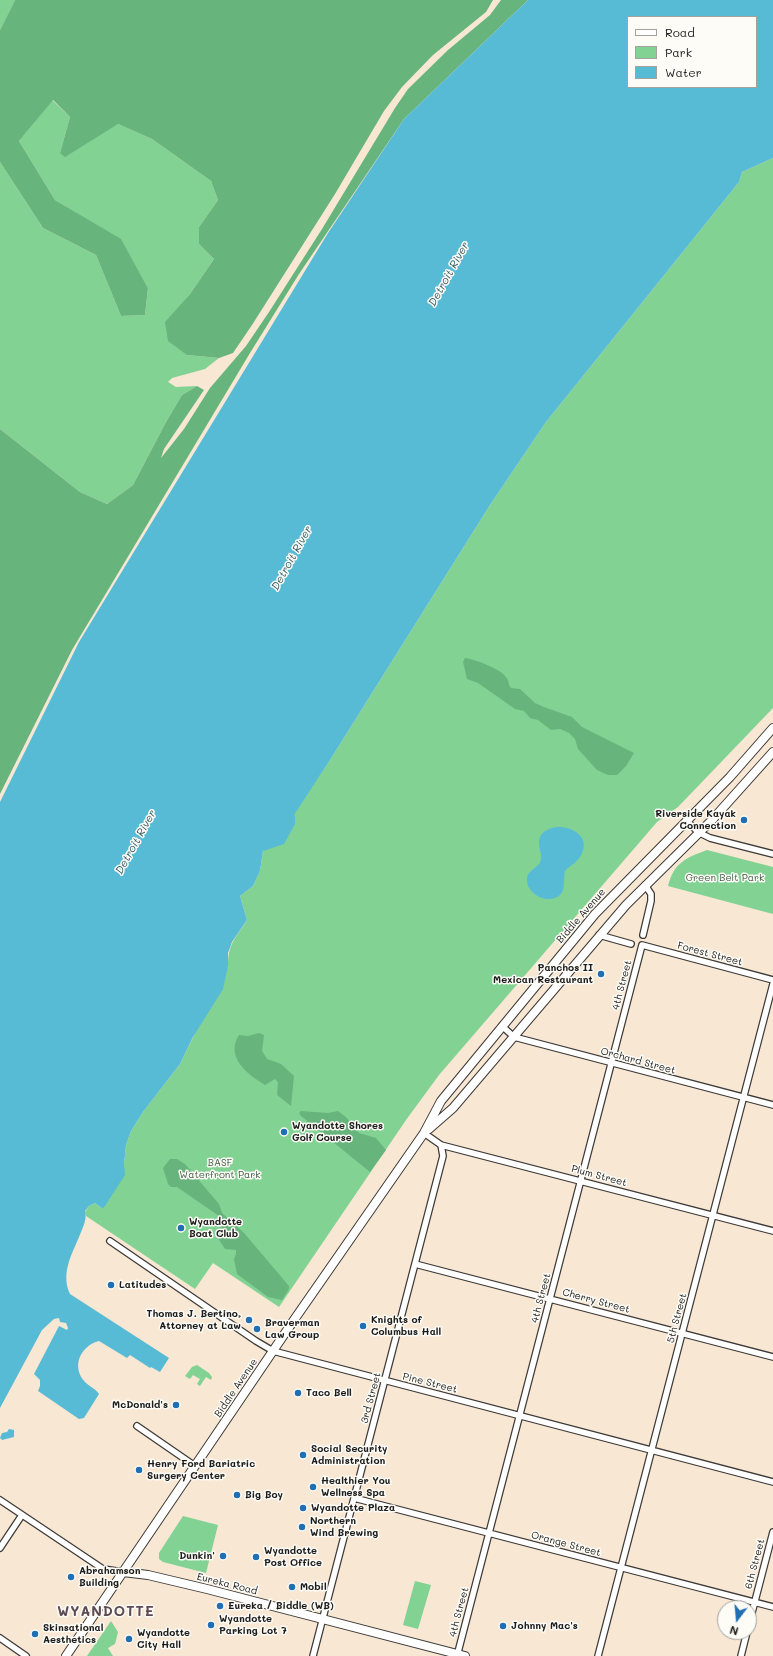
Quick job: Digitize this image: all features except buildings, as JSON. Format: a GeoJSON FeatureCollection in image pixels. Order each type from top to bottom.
{"type":"FeatureCollection","features":[{"type":"Feature","properties":{"kind":"main road","name":"Biddle Avenue"},"geometry":{"type":"LineString","coordinates":[[66,1656],[273,1351],[424,1134],[441,1101],[595,914],[742,765],[773,728]]}},
{"type":"Feature","properties":{"kind":"main road","name":"Biddle Avenue"},"geometry":{"type":"LineString","coordinates":[[424,1134],[453,1108],[599,935],[645,885],[712,820],[773,752]]}},
{"type":"Feature","properties":{"kind":"main road","name":"Eureka Road"},"geometry":{"type":"LineString","coordinates":[[123,1572],[148,1575],[460,1655]]}},
{"type":"Feature","properties":{"kind":"street"},"geometry":{"type":"LineString","coordinates":[[687,821],[698,832],[710,838],[773,854]]}},
{"type":"Feature","properties":{"kind":"street"},"geometry":{"type":"LineString","coordinates":[[643,935],[652,901],[652,894],[645,885]]}},
{"type":"Feature","properties":{"kind":"street"},"geometry":{"type":"LineString","coordinates":[[599,935],[631,944]]}},
{"type":"Feature","properties":{"kind":"street","name":"Forest Street"},"geometry":{"type":"LineString","coordinates":[[642,945],[773,980]]}},
{"type":"Feature","properties":{"kind":"street","name":"4th Street"},"geometry":{"type":"LineString","coordinates":[[460,1655],[489,1533],[610,1063],[642,945]]}},
{"type":"Feature","properties":{"kind":"street","name":"5th Street"},"geometry":{"type":"LineString","coordinates":[[598,1656],[773,984]]}},
{"type":"Feature","properties":{"kind":"street","name":"Orchard Street"},"geometry":{"type":"LineString","coordinates":[[502,1026],[514,1037],[773,1105]]}},
{"type":"Feature","properties":{"kind":"street","name":"Plum Street"},"geometry":{"type":"LineString","coordinates":[[424,1134],[441,1145],[773,1231]]}},
{"type":"Feature","properties":{"kind":"street","name":"3rd Street"},"geometry":{"type":"LineString","coordinates":[[313,1656],[443,1156],[441,1145]]}},
{"type":"Feature","properties":{"kind":"street","name":"Pine Street"},"geometry":{"type":"LineString","coordinates":[[110,1241],[273,1351],[773,1482]]}},
{"type":"Feature","properties":{"kind":"street","name":"Cherry Street"},"geometry":{"type":"LineString","coordinates":[[415,1264],[773,1356]]}},
{"type":"Feature","properties":{"kind":"street"},"geometry":{"type":"LineString","coordinates":[[137,1426],[196,1466]]}},
{"type":"Feature","properties":{"kind":"street","name":"Orange Street"},"geometry":{"type":"LineString","coordinates":[[354,1498],[743,1600]]}},
{"type":"Feature","properties":{"kind":"street","name":"Eureka Road"},"geometry":{"type":"LineString","coordinates":[[0,1500],[103,1569],[123,1572]]}},
{"type":"Feature","properties":{"kind":"street"},"geometry":{"type":"LineString","coordinates":[[0,1548],[22,1515]]}},
{"type":"Feature","properties":{"kind":"street","name":"6th Street"},"geometry":{"type":"LineString","coordinates":[[755,1600],[773,1532]]}},
{"type":"Feature","properties":{"kind":"street","name":"Orange Street"},"geometry":{"type":"LineString","coordinates":[[757,1604],[773,1608]]}},
{"type":"Feature","properties":{"kind":"street"},"geometry":{"type":"LineString","coordinates":[[0,1638],[26,1656]]}},
{"type":"Feature","properties":{"kind":"street"},"geometry":{"type":"LineString","coordinates":[[740,1656],[745,1640]]}},
{"type":"Feature","properties":{"kind":"green space"},"geometry":{"type":"Polygon","coordinates":[[[0,0],[15,0],[0,30],[0,0]]]}},
{"type":"Feature","properties":{"kind":"green space"},"geometry":{"type":"Polygon","coordinates":[[[15,0],[493,0],[486,12],[433,55],[402,87],[384,111],[335,194],[252,325],[233,353],[219,358],[187,355],[168,341],[165,322],[190,294],[214,259],[199,244],[199,227],[218,200],[211,181],[152,139],[118,124],[65,157],[60,153],[70,117],[53,100],[19,141],[55,200],[121,239],[148,288],[145,315],[121,316],[96,255],[43,228],[0,162],[0,30],[15,0]]]}},
{"type":"Feature","properties":{"kind":"green space"},"geometry":{"type":"Polygon","coordinates":[[[501,0],[528,0],[404,119],[299,274],[72,650],[0,794],[0,429],[80,492],[107,504],[133,485],[182,395],[197,386],[204,390],[164,449],[161,458],[184,429],[210,388],[246,346],[322,229],[408,89],[448,50],[490,15],[501,0]]]}},
{"type":"Feature","properties":{"kind":"green space"},"geometry":{"type":"Polygon","coordinates":[[[52,100],[70,117],[60,153],[118,124],[152,139],[211,181],[218,200],[199,227],[199,244],[214,259],[190,294],[166,322],[187,355],[219,358],[205,369],[172,378],[168,382],[176,387],[197,386],[182,395],[133,485],[107,504],[80,492],[0,429],[0,162],[43,228],[96,255],[121,316],[145,315],[148,288],[121,240],[55,200],[19,141],[52,100]]]}},
{"type":"Feature","properties":{"kind":"green space","name":"Wyandotte Shores Golf Course"},"geometry":{"type":"Polygon","coordinates":[[[773,158],[773,708],[678,807],[657,822],[439,1075],[406,1120],[279,1307],[213,1263],[195,1289],[86,1216],[85,1212],[89,1206],[95,1203],[103,1209],[124,1165],[126,1145],[131,1131],[143,1112],[180,1064],[228,966],[229,952],[233,941],[247,920],[240,896],[253,886],[260,871],[263,851],[293,815],[330,760],[490,505],[546,422],[739,182],[742,172],[773,158]]]}},
{"type":"Feature","properties":{"kind":"green space"},"geometry":{"type":"Polygon","coordinates":[[[465,658],[481,662],[499,671],[507,678],[511,688],[520,689],[535,703],[572,717],[582,727],[634,753],[626,766],[617,775],[608,775],[597,770],[578,749],[575,739],[569,733],[560,729],[551,730],[538,720],[530,718],[524,711],[515,709],[478,683],[467,679],[463,662],[465,658]]]}},
{"type":"Feature","properties":{"kind":"green space","name":"Green Belt Park"},"geometry":{"type":"Polygon","coordinates":[[[707,850],[773,867],[773,914],[668,886],[670,878],[682,862],[707,850]]]}},
{"type":"Feature","properties":{"kind":"green space"},"geometry":{"type":"Polygon","coordinates":[[[259,1033],[264,1035],[262,1051],[267,1059],[281,1064],[294,1076],[291,1106],[277,1095],[278,1082],[275,1079],[265,1085],[251,1076],[236,1058],[235,1043],[239,1035],[248,1036],[259,1033]]]}},
{"type":"Feature","properties":{"kind":"green space"},"geometry":{"type":"Polygon","coordinates":[[[301,1111],[328,1113],[338,1111],[347,1118],[359,1133],[376,1138],[386,1150],[370,1172],[301,1116],[299,1113],[301,1111]]]}},
{"type":"Feature","properties":{"kind":"green space"},"geometry":{"type":"Polygon","coordinates":[[[170,1159],[177,1159],[185,1164],[219,1204],[222,1213],[244,1233],[289,1286],[289,1289],[282,1300],[268,1297],[237,1274],[234,1259],[236,1250],[225,1249],[216,1235],[217,1229],[222,1227],[222,1219],[177,1187],[171,1187],[168,1184],[163,1168],[170,1159]]]}},
{"type":"Feature","properties":{"kind":"green space"},"geometry":{"type":"Polygon","coordinates":[[[197,1365],[209,1373],[212,1377],[211,1380],[206,1377],[200,1386],[197,1384],[200,1379],[193,1375],[190,1379],[185,1376],[192,1367],[197,1365]]]}},
{"type":"Feature","properties":{"kind":"green space"},"geometry":{"type":"Polygon","coordinates":[[[183,1516],[218,1525],[206,1573],[163,1562],[159,1559],[159,1553],[183,1516]]]}},
{"type":"Feature","properties":{"kind":"green space"},"geometry":{"type":"Polygon","coordinates":[[[415,1581],[431,1585],[418,1629],[403,1625],[415,1581]]]}},
{"type":"Feature","properties":{"kind":"green space"},"geometry":{"type":"Polygon","coordinates":[[[111,1621],[118,1632],[115,1644],[108,1648],[113,1656],[87,1656],[111,1621]]]}},
{"type":"Feature","properties":{"kind":"water","name":"Detroit River"},"geometry":{"type":"Polygon","coordinates":[[[528,0],[773,0],[773,158],[742,172],[739,182],[546,422],[490,505],[294,815],[295,824],[284,844],[263,851],[260,871],[253,886],[240,896],[247,920],[232,942],[228,953],[228,966],[223,989],[193,1037],[180,1064],[143,1112],[131,1131],[126,1145],[124,1165],[125,1175],[103,1209],[95,1203],[89,1206],[85,1211],[86,1216],[84,1224],[71,1255],[67,1270],[67,1286],[70,1294],[169,1358],[160,1372],[151,1367],[150,1368],[130,1355],[127,1358],[99,1341],[87,1347],[80,1358],[78,1364],[79,1370],[85,1382],[99,1394],[84,1418],[79,1419],[38,1391],[40,1380],[34,1374],[59,1326],[67,1330],[68,1328],[66,1323],[60,1322],[59,1318],[54,1319],[42,1330],[0,1408],[0,802],[79,642],[328,233],[404,119],[528,0]]]}},
{"type":"Feature","properties":{"kind":"water"},"geometry":{"type":"Polygon","coordinates":[[[557,827],[568,828],[578,833],[584,847],[579,859],[565,871],[562,893],[555,898],[545,899],[535,894],[531,890],[528,886],[527,877],[540,862],[540,837],[547,830],[557,827]]]}},
{"type":"Feature","properties":{"kind":"water"},"geometry":{"type":"Polygon","coordinates":[[[9,1429],[14,1430],[14,1437],[2,1440],[0,1438],[2,1433],[7,1432],[9,1429]]]}},
{"type":"Feature","properties":{"kind":"place","name":"Riverside Kayak Connection"},"geometry":{"type":"Point","coordinates":[744,820]}},
{"type":"Feature","properties":{"kind":"place","name":"Panchos II Mexican Restaurant"},"geometry":{"type":"Point","coordinates":[601,974]}},
{"type":"Feature","properties":{"kind":"place","name":"Wyandotte Shores Golf Course"},"geometry":{"type":"Point","coordinates":[284,1132]}},
{"type":"Feature","properties":{"kind":"place","name":"Wyandotte Boat Club"},"geometry":{"type":"Point","coordinates":[181,1228]}},
{"type":"Feature","properties":{"kind":"place","name":"Latitudes"},"geometry":{"type":"Point","coordinates":[111,1285]}},
{"type":"Feature","properties":{"kind":"place","name":"Thomas J. Bertino, Attorney at Law"},"geometry":{"type":"Point","coordinates":[249,1320]}},
{"type":"Feature","properties":{"kind":"place","name":"Knights of Columbus Hall"},"geometry":{"type":"Point","coordinates":[363,1326]}},
{"type":"Feature","properties":{"kind":"place","name":"Braverman Law Group"},"geometry":{"type":"Point","coordinates":[257,1329]}},
{"type":"Feature","properties":{"kind":"place","name":"Taco Bell"},"geometry":{"type":"Point","coordinates":[298,1393]}},
{"type":"Feature","properties":{"kind":"place","name":"McDonald's"},"geometry":{"type":"Point","coordinates":[176,1405]}},
{"type":"Feature","properties":{"kind":"place","name":"Social Security Administration"},"geometry":{"type":"Point","coordinates":[303,1455]}},
{"type":"Feature","properties":{"kind":"place","name":"Henry Ford Bariatric Surgery Center"},"geometry":{"type":"Point","coordinates":[139,1470]}},
{"type":"Feature","properties":{"kind":"place","name":"Healthier You Wellness Spa"},"geometry":{"type":"Point","coordinates":[313,1487]}},
{"type":"Feature","properties":{"kind":"place","name":"Big Boy"},"geometry":{"type":"Point","coordinates":[237,1495]}},
{"type":"Feature","properties":{"kind":"place","name":"Wyandotte Plaza"},"geometry":{"type":"Point","coordinates":[303,1508]}},
{"type":"Feature","properties":{"kind":"place","name":"Northern Wind Brewing"},"geometry":{"type":"Point","coordinates":[302,1527]}},
{"type":"Feature","properties":{"kind":"place","name":"Dunkin'"},"geometry":{"type":"Point","coordinates":[223,1556]}},
{"type":"Feature","properties":{"kind":"place","name":"Wyandotte Post Office"},"geometry":{"type":"Point","coordinates":[256,1557]}},
{"type":"Feature","properties":{"kind":"place","name":"Abrahamson Building"},"geometry":{"type":"Point","coordinates":[71,1577]}},
{"type":"Feature","properties":{"kind":"place","name":"Mobil"},"geometry":{"type":"Point","coordinates":[292,1587]}},
{"type":"Feature","properties":{"kind":"place","name":"Eureka / Biddle (WB)"},"geometry":{"type":"Point","coordinates":[220,1606]}},
{"type":"Feature","properties":{"kind":"place","name":"Wyandotte Parking Lot 7"},"geometry":{"type":"Point","coordinates":[211,1625]}},
{"type":"Feature","properties":{"kind":"place","name":"Johnny Mac's"},"geometry":{"type":"Point","coordinates":[503,1626]}},
{"type":"Feature","properties":{"kind":"place","name":"Skinsational Aesthetics"},"geometry":{"type":"Point","coordinates":[35,1634]}},
{"type":"Feature","properties":{"kind":"place","name":"Wyandotte City Hall"},"geometry":{"type":"Point","coordinates":[129,1639]}},
{"type":"Feature","properties":{"kind":"district","name":"WYANDOTTE"},"geometry":{"type":"Point","coordinates":[106,1612]}},
{"type":"Feature","properties":{"kind":"park label","name":"BASF Waterfront Park"},"geometry":{"type":"Point","coordinates":[220,1168]}}]}
